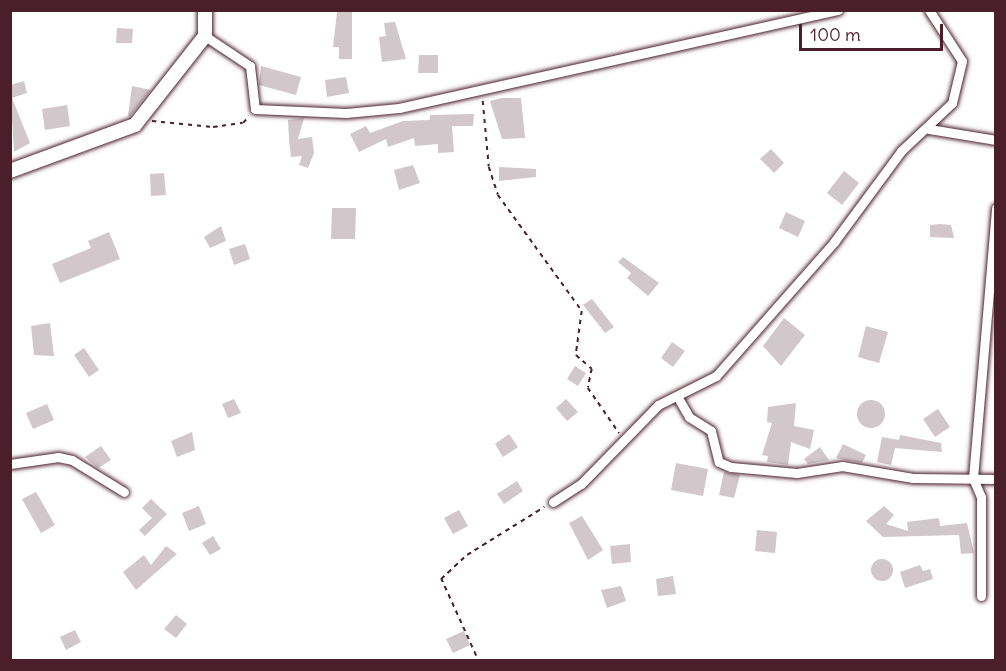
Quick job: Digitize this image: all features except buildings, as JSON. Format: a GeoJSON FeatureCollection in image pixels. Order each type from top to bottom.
{"type":"FeatureCollection","features":[{"type":"Feature","properties":{"kind":"street"},"geometry":{"type":"LineString","coordinates":[[10,171],[140,119],[205,36],[205,10]]}},
{"type":"Feature","properties":{"kind":"street"},"geometry":{"type":"LineString","coordinates":[[205,36],[250,66],[255,109],[346,113],[481,91],[838,10]]}},
{"type":"Feature","properties":{"kind":"street"},"geometry":{"type":"LineString","coordinates":[[553,502],[581,484],[658,405],[716,376],[834,242],[901,151],[929,129],[952,103],[962,61],[929,10]]}},
{"type":"Feature","properties":{"kind":"street"},"geometry":{"type":"LineString","coordinates":[[929,129],[996,140]]}},
{"type":"Feature","properties":{"kind":"street"},"geometry":{"type":"LineString","coordinates":[[981,596],[981,497],[973,478],[996,208]]}},
{"type":"Feature","properties":{"kind":"street"},"geometry":{"type":"LineString","coordinates":[[676,396],[689,417],[711,431],[719,462],[731,467],[797,472],[842,466],[913,478],[996,479]]}},
{"type":"Feature","properties":{"kind":"street"},"geometry":{"type":"LineString","coordinates":[[10,464],[58,457],[72,460],[124,492]]}},
{"type":"Feature","properties":{"kind":"path"},"geometry":{"type":"LineString","coordinates":[[481,91],[489,167],[498,195],[582,311],[576,355],[592,369],[588,388],[604,417],[624,438]]}},
{"type":"Feature","properties":{"kind":"path"},"geometry":{"type":"LineString","coordinates":[[140,119],[213,127],[243,123],[255,109]]}},
{"type":"Feature","properties":{"kind":"path"},"geometry":{"type":"LineString","coordinates":[[476,657],[441,579],[467,555],[553,502]]}}]}
